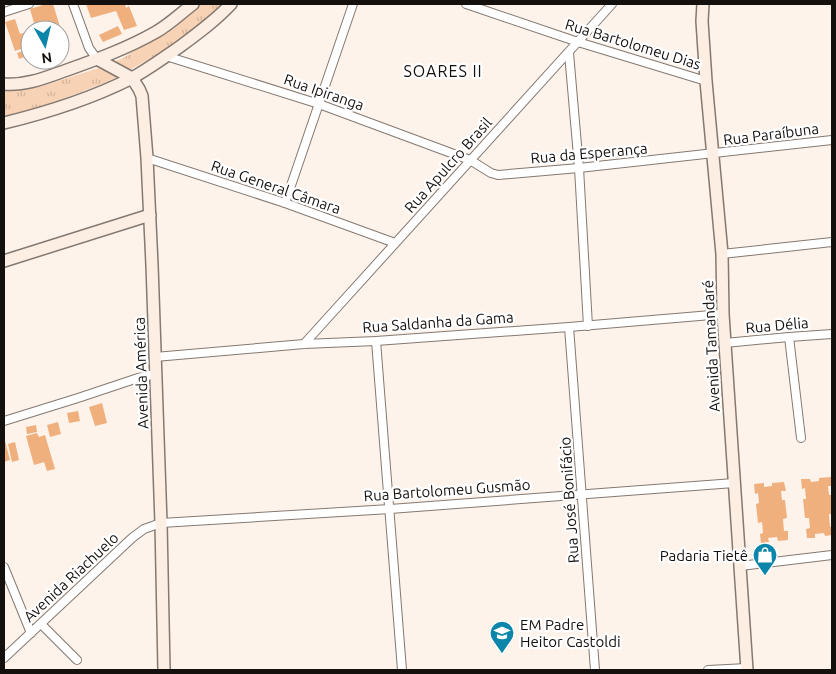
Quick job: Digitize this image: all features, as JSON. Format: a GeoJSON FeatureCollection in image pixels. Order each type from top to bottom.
{"type":"FeatureCollection","features":[{"type":"Feature","properties":{"kind":"main road"},"geometry":{"type":"LineString","coordinates":[[4,84],[22,84],[38,80],[133,44],[158,31],[193,4]]}},
{"type":"Feature","properties":{"kind":"main road"},"geometry":{"type":"LineString","coordinates":[[4,123],[42,113],[90,96],[132,78],[193,37],[220,16],[231,4]]}},
{"type":"Feature","properties":{"kind":"main road","name":"Avenida Tamandaré"},"geometry":{"type":"LineString","coordinates":[[698,4],[702,22]]}},
{"type":"Feature","properties":{"kind":"main road","name":"Avenida Tamandaré"},"geometry":{"type":"LineString","coordinates":[[703,4],[702,22],[706,81],[722,254],[723,314],[747,669]]}},
{"type":"Feature","properties":{"kind":"main road"},"geometry":{"type":"LineString","coordinates":[[97,59],[132,78]]}},
{"type":"Feature","properties":{"kind":"main road","name":"Avenida América"},"geometry":{"type":"LineString","coordinates":[[132,78],[142,96],[147,158],[161,523],[164,670]]}},
{"type":"Feature","properties":{"kind":"main road"},"geometry":{"type":"LineString","coordinates":[[4,261],[150,214]]}},
{"type":"Feature","properties":{"kind":"street"},"geometry":{"type":"LineString","coordinates":[[4,12],[29,4]]}},
{"type":"Feature","properties":{"kind":"street"},"geometry":{"type":"LineString","coordinates":[[74,4],[89,48],[97,59]]}},
{"type":"Feature","properties":{"kind":"street"},"geometry":{"type":"LineString","coordinates":[[285,203],[353,4]]}},
{"type":"Feature","properties":{"kind":"street","name":"Rua Bartolomeu Dias"},"geometry":{"type":"LineString","coordinates":[[466,4],[578,42],[706,81]]}},
{"type":"Feature","properties":{"kind":"street","name":"Rua Apulcro Brasil"},"geometry":{"type":"LineString","coordinates":[[304,344],[612,4]]}},
{"type":"Feature","properties":{"kind":"street"},"geometry":{"type":"LineString","coordinates":[[569,53],[580,168],[588,326]]}},
{"type":"Feature","properties":{"kind":"street","name":"Rua Ipiranga"},"geometry":{"type":"LineString","coordinates":[[166,56],[319,104],[470,160]]}},
{"type":"Feature","properties":{"kind":"street","name":"Rua Paraíbuna"},"geometry":{"type":"LineString","coordinates":[[713,154],[832,140]]}},
{"type":"Feature","properties":{"kind":"street","name":"Rua da Esperança"},"geometry":{"type":"LineString","coordinates":[[470,160],[491,173],[498,174],[580,168],[713,154]]}},
{"type":"Feature","properties":{"kind":"street","name":"Rua General Câmara"},"geometry":{"type":"LineString","coordinates":[[147,158],[285,203],[395,243]]}},
{"type":"Feature","properties":{"kind":"street"},"geometry":{"type":"LineString","coordinates":[[722,254],[832,242]]}},
{"type":"Feature","properties":{"kind":"street","name":"Rua Saldanha da Gama"},"geometry":{"type":"LineString","coordinates":[[155,357],[304,344],[569,328],[723,314]]}},
{"type":"Feature","properties":{"kind":"street","name":"Rua José Bonifácio"},"geometry":{"type":"LineString","coordinates":[[569,328],[594,670]]}},
{"type":"Feature","properties":{"kind":"street","name":"Rua Délia"},"geometry":{"type":"LineString","coordinates":[[725,343],[832,334]]}},
{"type":"Feature","properties":{"kind":"street"},"geometry":{"type":"LineString","coordinates":[[788,337],[801,438]]}},
{"type":"Feature","properties":{"kind":"street"},"geometry":{"type":"LineString","coordinates":[[376,341],[402,670]]}},
{"type":"Feature","properties":{"kind":"street"},"geometry":{"type":"LineString","coordinates":[[4,421],[155,374]]}},
{"type":"Feature","properties":{"kind":"street","name":"Rua Bartolomeu Gusmão"},"geometry":{"type":"LineString","coordinates":[[161,523],[390,509],[734,483]]}},
{"type":"Feature","properties":{"kind":"street","name":"Avenida Riachuelo"},"geometry":{"type":"LineString","coordinates":[[4,658],[132,538],[144,529],[161,523]]}},
{"type":"Feature","properties":{"kind":"street"},"geometry":{"type":"LineString","coordinates":[[740,566],[832,555]]}},
{"type":"Feature","properties":{"kind":"street"},"geometry":{"type":"LineString","coordinates":[[4,567],[31,633]]}},
{"type":"Feature","properties":{"kind":"street"},"geometry":{"type":"LineString","coordinates":[[41,624],[77,660]]}},
{"type":"Feature","properties":{"kind":"street"},"geometry":{"type":"LineString","coordinates":[[708,670],[747,669]]}},
{"type":"Feature","properties":{"kind":"green space"},"geometry":{"type":"Polygon","coordinates":[[[199,4],[223,4],[217,11],[161,53],[107,82],[39,108],[4,117],[4,88],[22,89],[42,86],[102,67],[123,58],[162,33],[199,4]]]}},
{"type":"Feature","properties":{"kind":"building"},"geometry":{"type":"Polygon","coordinates":[[[53,4],[58,20],[33,20],[30,9],[53,4]]]}},
{"type":"Feature","properties":{"kind":"building"},"geometry":{"type":"Polygon","coordinates":[[[86,4],[125,4],[126,8],[129,6],[137,26],[124,30],[116,11],[91,18],[86,4]]]}},
{"type":"Feature","properties":{"kind":"building"},"geometry":{"type":"Polygon","coordinates":[[[15,19],[20,34],[20,49],[15,51],[5,22],[15,19]]]}},
{"type":"Feature","properties":{"kind":"building"},"geometry":{"type":"Polygon","coordinates":[[[118,26],[122,34],[103,42],[99,35],[118,26]]]}},
{"type":"Feature","properties":{"kind":"building"},"geometry":{"type":"Polygon","coordinates":[[[102,403],[107,423],[95,426],[89,407],[102,403]]]}},
{"type":"Feature","properties":{"kind":"building"},"geometry":{"type":"Polygon","coordinates":[[[78,411],[80,421],[69,423],[67,413],[78,411]]]}},
{"type":"Feature","properties":{"kind":"building"},"geometry":{"type":"Polygon","coordinates":[[[58,422],[61,434],[50,437],[47,425],[58,422]]]}},
{"type":"Feature","properties":{"kind":"building"},"geometry":{"type":"Polygon","coordinates":[[[36,425],[37,432],[27,434],[26,427],[36,425]]]}},
{"type":"Feature","properties":{"kind":"building"},"geometry":{"type":"Polygon","coordinates":[[[37,433],[39,437],[45,435],[55,469],[47,471],[44,462],[34,465],[26,436],[37,433]]]}},
{"type":"Feature","properties":{"kind":"building"},"geometry":{"type":"Polygon","coordinates":[[[4,437],[10,460],[4,462],[4,437]]]}},
{"type":"Feature","properties":{"kind":"building"},"geometry":{"type":"Polygon","coordinates":[[[15,442],[19,460],[12,462],[8,444],[15,442]]]}},
{"type":"Feature","properties":{"kind":"building"},"geometry":{"type":"Polygon","coordinates":[[[831,477],[832,486],[828,486],[829,495],[832,495],[832,514],[829,514],[832,535],[825,536],[824,533],[815,534],[815,538],[807,538],[806,529],[810,528],[809,518],[805,518],[803,499],[806,499],[805,488],[802,489],[801,479],[810,479],[811,482],[819,481],[819,478],[831,477]]]}},
{"type":"Feature","properties":{"kind":"building"},"geometry":{"type":"Polygon","coordinates":[[[784,482],[786,491],[781,491],[782,500],[785,500],[787,518],[783,519],[784,531],[788,531],[788,540],[778,541],[777,537],[768,538],[769,542],[761,543],[760,534],[763,533],[762,522],[758,523],[756,504],[759,503],[758,493],[755,494],[754,484],[764,483],[764,487],[772,486],[772,483],[784,482]]]}},
{"type":"Feature","properties":{"kind":"place","name":"Padaria Tietê"},"geometry":{"type":"Point","coordinates":[765,576]}},
{"type":"Feature","properties":{"kind":"place","name":"EM Padre Heitor Castoldi"},"geometry":{"type":"Point","coordinates":[502,654]}},
{"type":"Feature","properties":{"kind":"district","name":"SOARES II"},"geometry":{"type":"Point","coordinates":[443,71]}}]}
